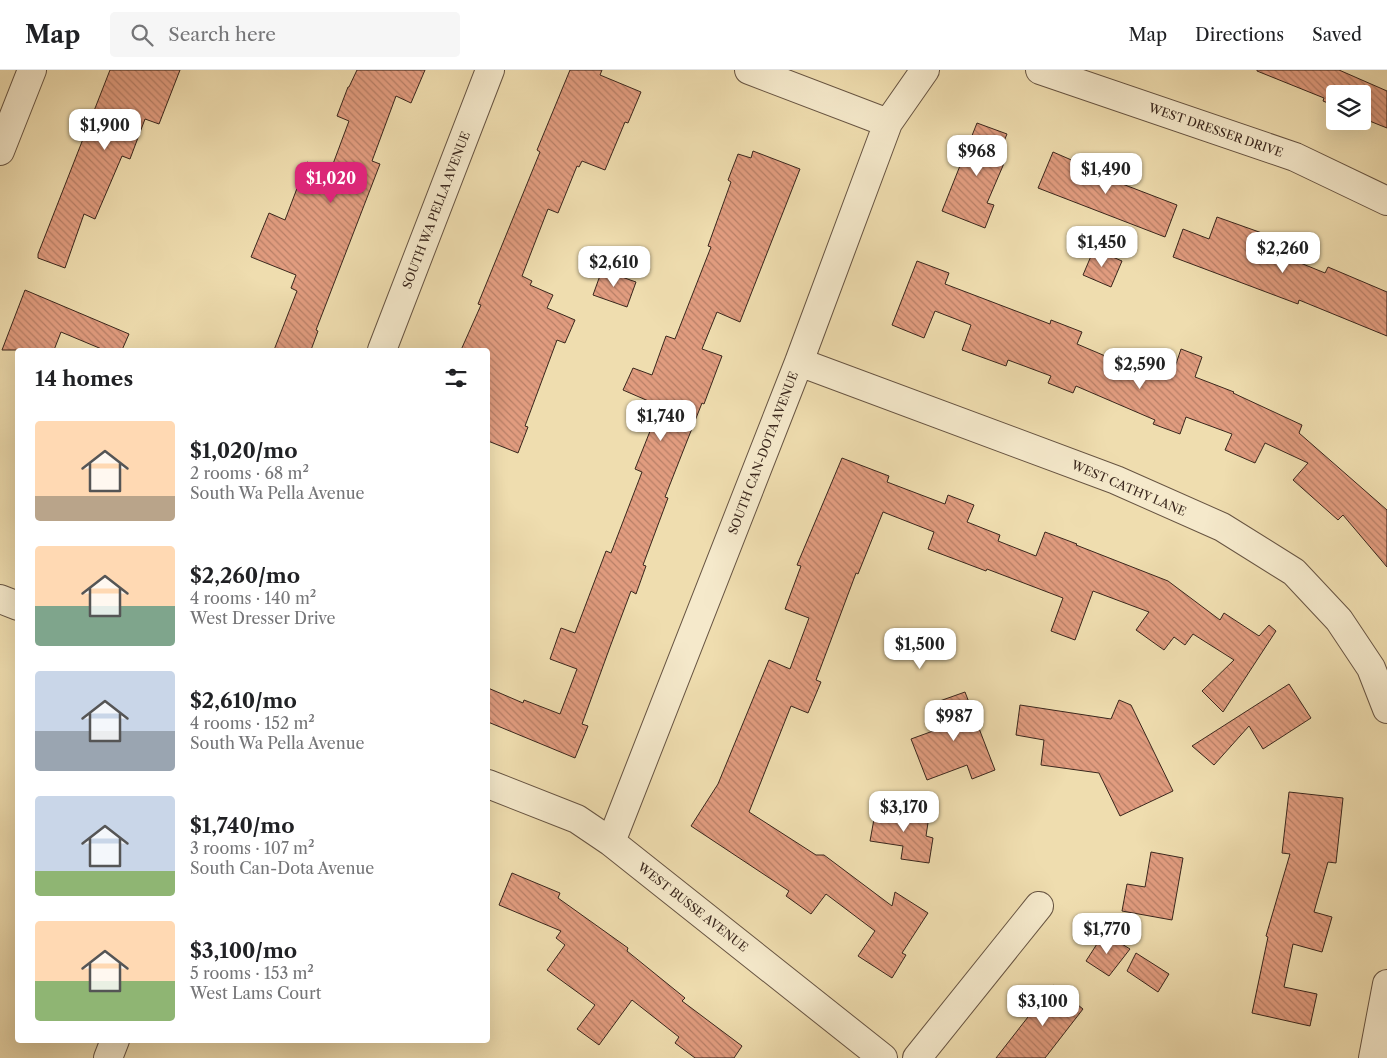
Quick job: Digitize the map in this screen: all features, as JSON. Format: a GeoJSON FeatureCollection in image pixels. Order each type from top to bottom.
{"type":"FeatureCollection","features":[{"type":"Feature","properties":{"kind":"street"},"geometry":{"type":"LineString","coordinates":[[0,151],[32,70]]}},
{"type":"Feature","properties":{"kind":"street","name":"SOUTH WA PELLA AVENUE"},"geometry":{"type":"LineString","coordinates":[[383,348],[490,70]]}},
{"type":"Feature","properties":{"kind":"street"},"geometry":{"type":"LineString","coordinates":[[749,70],[888,123]]}},
{"type":"Feature","properties":{"kind":"street","name":"SOUTH CAN-DOTA AVENUE"},"geometry":{"type":"LineString","coordinates":[[611,842],[799,362],[888,123],[925,70]]}},
{"type":"Feature","properties":{"kind":"street","name":"WEST DRESSER DRIVE"},"geometry":{"type":"LineString","coordinates":[[1040,70],[1295,157],[1387,200]]}},
{"type":"Feature","properties":{"kind":"street","name":"WEST CATHY LANE"},"geometry":{"type":"LineString","coordinates":[[799,362],[1116,480],[1222,527],[1294,572],[1339,620],[1371,668],[1387,709]]}},
{"type":"Feature","properties":{"kind":"street"},"geometry":{"type":"LineString","coordinates":[[0,599],[15,605]]}},
{"type":"Feature","properties":{"kind":"street","name":"WEST BUSSE AVENUE"},"geometry":{"type":"LineString","coordinates":[[490,785],[577,819],[611,842],[883,1058]]}},
{"type":"Feature","properties":{"kind":"street"},"geometry":{"type":"LineString","coordinates":[[917,1058],[1039,906]]}},
{"type":"Feature","properties":{"kind":"street"},"geometry":{"type":"LineString","coordinates":[[1373,1058],[1387,984]]}},
{"type":"Feature","properties":{"kind":"street"},"geometry":{"type":"LineString","coordinates":[[108,1058],[114,1043]]}},
{"type":"Feature","properties":{"kind":"building"},"geometry":{"type":"Polygon","coordinates":[[[110,70],[180,70],[159,124],[145,119],[130,159],[122,156],[95,219],[84,214],[65,268],[38,258],[38,254],[110,70]]]}},
{"type":"Feature","properties":{"kind":"building"},"geometry":{"type":"Polygon","coordinates":[[[357,70],[425,70],[411,103],[396,96],[372,161],[380,164],[316,330],[318,331],[312,348],[275,348],[297,291],[291,288],[296,275],[251,257],[269,213],[285,220],[307,162],[330,172],[349,121],[337,116],[357,70]]]}},
{"type":"Feature","properties":{"kind":"building"},"geometry":{"type":"Polygon","coordinates":[[[570,70],[602,70],[600,75],[641,92],[628,123],[625,122],[605,170],[582,161],[579,167],[577,166],[558,213],[548,209],[522,276],[532,281],[530,285],[553,295],[547,308],[575,320],[565,343],[557,340],[525,426],[528,427],[518,453],[490,442],[490,348],[462,348],[481,305],[478,304],[540,152],[537,150],[570,70]]]}},
{"type":"Feature","properties":{"kind":"building"},"geometry":{"type":"Polygon","coordinates":[[[1339,70],[1387,91],[1387,128],[1371,122],[1371,85],[1326,85],[1326,102],[1323,101],[1324,98],[1257,71],[1339,70]]]}},
{"type":"Feature","properties":{"kind":"building"},"geometry":{"type":"Polygon","coordinates":[[[977,123],[1007,134],[997,158],[1005,161],[987,203],[994,205],[985,228],[942,211],[977,123]]]}},
{"type":"Feature","properties":{"kind":"building"},"geometry":{"type":"Polygon","coordinates":[[[753,151],[800,169],[740,322],[717,312],[702,349],[722,356],[665,497],[668,498],[643,565],[646,566],[636,594],[631,591],[610,647],[582,724],[588,726],[575,758],[490,723],[490,689],[523,703],[524,700],[560,714],[577,669],[550,659],[561,628],[575,633],[606,551],[611,553],[642,472],[635,469],[660,406],[623,390],[633,368],[652,375],[666,336],[675,339],[711,247],[708,246],[731,182],[728,180],[738,154],[751,158],[753,151]]]}},
{"type":"Feature","properties":{"kind":"building"},"geometry":{"type":"Polygon","coordinates":[[[1053,152],[1113,178],[1112,180],[1177,205],[1165,237],[1038,188],[1053,152]]]}},
{"type":"Feature","properties":{"kind":"building"},"geometry":{"type":"Polygon","coordinates":[[[1217,217],[1276,238],[1271,251],[1325,273],[1328,267],[1387,292],[1387,336],[1299,300],[1298,304],[1173,257],[1183,229],[1209,239],[1217,217]]]}},
{"type":"Feature","properties":{"kind":"building"},"geometry":{"type":"Polygon","coordinates":[[[1094,249],[1122,261],[1111,287],[1083,275],[1094,249]]]}},
{"type":"Feature","properties":{"kind":"building"},"geometry":{"type":"Polygon","coordinates":[[[917,261],[949,273],[945,284],[1050,324],[1051,320],[1082,332],[1077,344],[1143,372],[1147,361],[1173,373],[1181,349],[1202,357],[1195,377],[1234,392],[1302,425],[1299,433],[1387,510],[1387,567],[1343,515],[1338,520],[1293,480],[1308,463],[1265,443],[1255,463],[1225,450],[1232,434],[1186,417],[1180,434],[1153,424],[1155,420],[1076,386],[1073,393],[1048,383],[1051,376],[1008,360],[1006,366],[962,350],[971,325],[935,311],[924,338],[892,325],[917,261]]]}},
{"type":"Feature","properties":{"kind":"building"},"geometry":{"type":"Polygon","coordinates":[[[602,270],[636,282],[627,307],[593,295],[602,270]]]}},
{"type":"Feature","properties":{"kind":"building"},"geometry":{"type":"Polygon","coordinates":[[[25,290],[129,334],[123,348],[99,348],[61,332],[55,348],[15,348],[15,350],[2,350],[25,290]]]}},
{"type":"Feature","properties":{"kind":"building"},"geometry":{"type":"Polygon","coordinates":[[[842,458],[889,476],[887,482],[945,504],[948,495],[974,505],[967,522],[1000,535],[998,541],[1036,556],[1045,532],[1168,581],[1220,620],[1224,613],[1259,636],[1269,625],[1276,631],[1223,712],[1202,691],[1234,660],[1193,634],[1185,645],[1174,637],[1164,650],[1136,630],[1149,612],[1093,591],[1075,640],[1051,631],[1063,598],[928,549],[934,532],[883,512],[858,574],[856,573],[816,680],[821,682],[808,713],[791,706],[749,812],[816,855],[824,855],[892,906],[895,892],[928,913],[902,953],[906,955],[892,978],[858,956],[875,931],[826,894],[811,914],[786,896],[789,891],[691,826],[718,784],[769,660],[790,669],[809,618],[785,609],[801,566],[797,565],[842,458]]]}},
{"type":"Feature","properties":{"kind":"building"},"geometry":{"type":"Polygon","coordinates":[[[1289,684],[1311,718],[1263,749],[1249,726],[1214,765],[1192,746],[1289,684]]]}},
{"type":"Feature","properties":{"kind":"building"},"geometry":{"type":"Polygon","coordinates":[[[965,692],[995,770],[972,779],[967,765],[927,780],[911,739],[944,727],[934,703],[965,692]]]}},
{"type":"Feature","properties":{"kind":"building"},"geometry":{"type":"Polygon","coordinates":[[[1119,700],[1131,705],[1173,791],[1120,816],[1099,773],[1041,765],[1044,740],[1016,735],[1020,705],[1111,719],[1119,700]]]}},
{"type":"Feature","properties":{"kind":"building"},"geometry":{"type":"Polygon","coordinates":[[[1289,792],[1343,798],[1336,863],[1328,862],[1314,912],[1332,917],[1322,952],[1293,944],[1284,987],[1317,994],[1310,1026],[1252,1013],[1268,937],[1266,936],[1290,854],[1282,853],[1289,792]]]}},
{"type":"Feature","properties":{"kind":"building"},"geometry":{"type":"Polygon","coordinates":[[[876,808],[929,816],[926,836],[933,838],[929,863],[901,859],[903,846],[870,841],[876,808]]]}},
{"type":"Feature","properties":{"kind":"building"},"geometry":{"type":"Polygon","coordinates":[[[1151,852],[1183,858],[1172,920],[1122,911],[1127,884],[1145,887],[1151,852]]]}},
{"type":"Feature","properties":{"kind":"building"},"geometry":{"type":"Polygon","coordinates":[[[512,873],[560,893],[558,898],[628,948],[627,951],[685,998],[682,1001],[742,1046],[734,1058],[695,1058],[675,1043],[679,1037],[632,1000],[599,1045],[577,1029],[595,1005],[547,970],[565,945],[556,938],[561,931],[499,905],[512,873]]]}},
{"type":"Feature","properties":{"kind":"building"},"geometry":{"type":"Polygon","coordinates":[[[1104,933],[1130,949],[1109,976],[1086,961],[1104,933]]]}},
{"type":"Feature","properties":{"kind":"building"},"geometry":{"type":"Polygon","coordinates":[[[1136,953],[1169,974],[1158,992],[1127,971],[1136,953]]]}},
{"type":"Feature","properties":{"kind":"building"},"geometry":{"type":"Polygon","coordinates":[[[1053,985],[1083,1009],[1045,1058],[996,1058],[1053,985]]]}}]}
